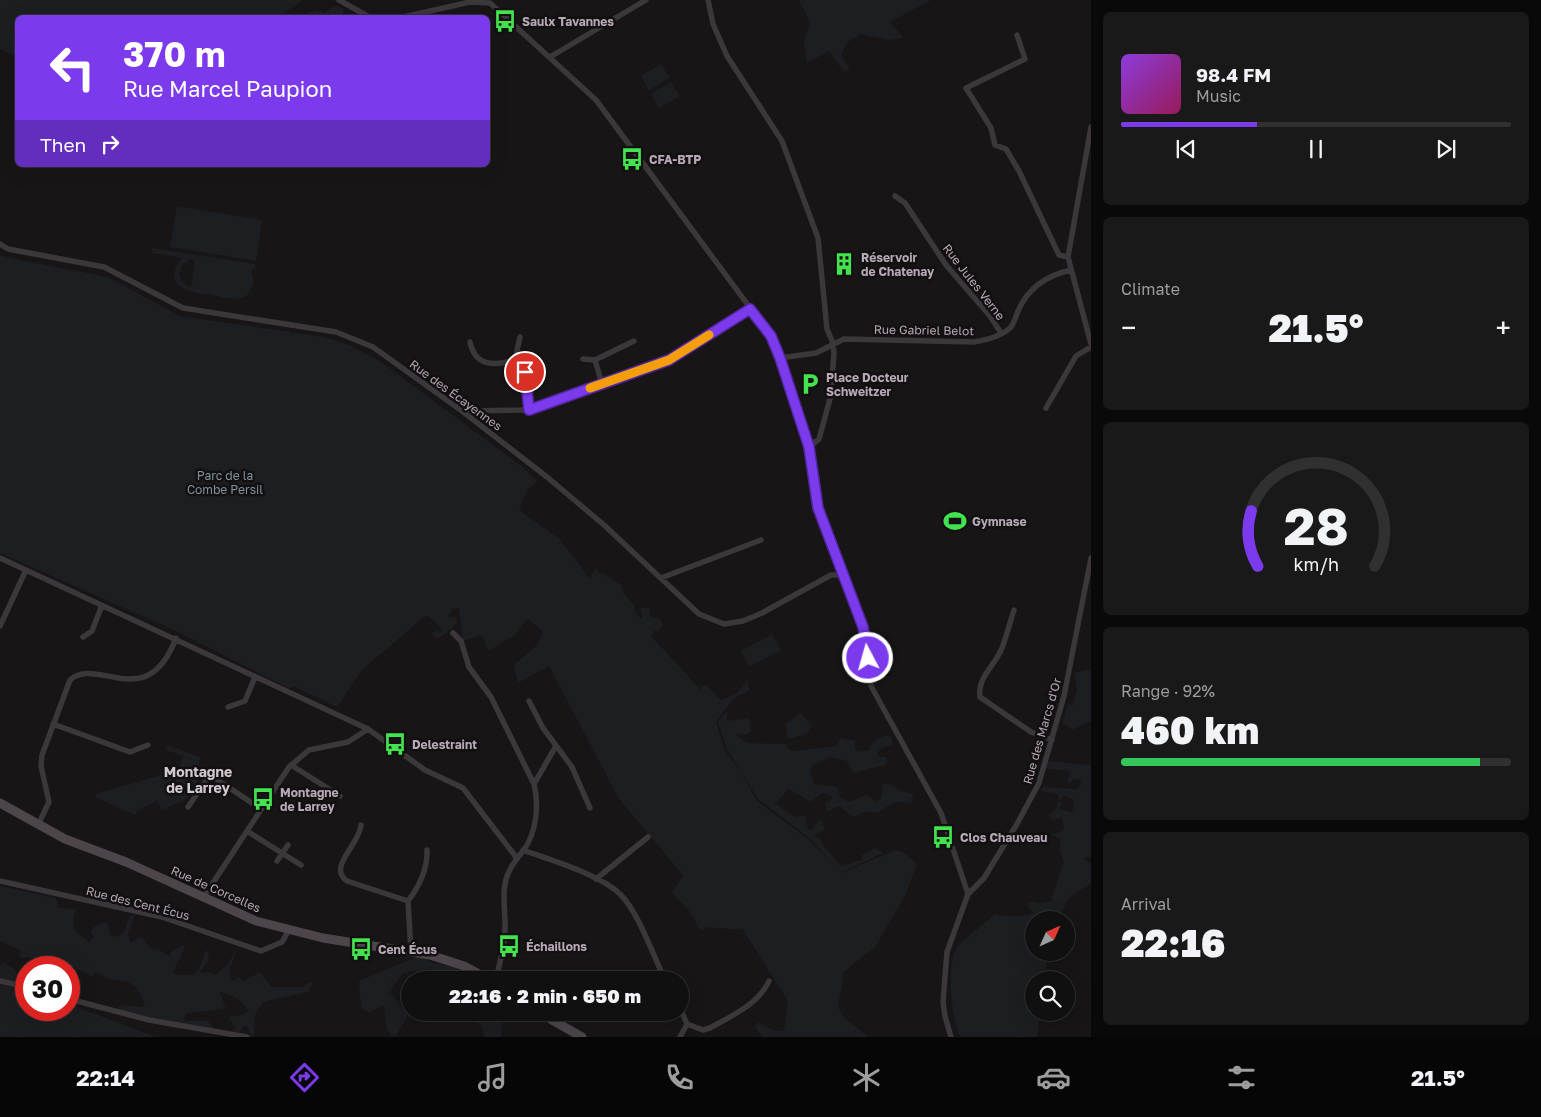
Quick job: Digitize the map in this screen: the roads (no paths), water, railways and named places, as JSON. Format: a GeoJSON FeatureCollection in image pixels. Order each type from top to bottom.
{"type":"FeatureCollection","features":[{"type":"Feature","properties":{"kind":"main road","name":"Rue de Corcelles"},"geometry":{"type":"LineString","coordinates":[[0,803],[76,844],[126,862],[242,916],[323,938],[411,950],[454,962],[472,971]]}},
{"type":"Feature","properties":{"kind":"main road"},"geometry":{"type":"LineString","coordinates":[[554,1021],[582,1037]]}},
{"type":"Feature","properties":{"kind":"street"},"geometry":{"type":"LineString","coordinates":[[339,0],[366,15]]}},
{"type":"Feature","properties":{"kind":"street"},"geometry":{"type":"LineString","coordinates":[[550,57],[646,0]]}},
{"type":"Feature","properties":{"kind":"street"},"geometry":{"type":"LineString","coordinates":[[708,0],[713,24],[727,56],[782,141],[818,238],[827,329],[833,343],[830,399],[819,439],[809,447]]}},
{"type":"Feature","properties":{"kind":"street"},"geometry":{"type":"LineString","coordinates":[[412,15],[470,1],[490,3],[596,100],[771,336],[809,447],[818,508],[845,574],[866,636],[871,686],[941,813],[968,894]]}},
{"type":"Feature","properties":{"kind":"street"},"geometry":{"type":"LineString","coordinates":[[1017,35],[1024,59],[966,88],[991,128],[995,145],[1006,150],[1019,171],[1059,255],[1068,257]]}},
{"type":"Feature","properties":{"kind":"street"},"geometry":{"type":"LineString","coordinates":[[1046,408],[1076,356],[1091,345],[1068,257],[1091,127]]}},
{"type":"Feature","properties":{"kind":"street","name":"Rue Jules Verne"},"geometry":{"type":"LineString","coordinates":[[895,196],[905,203],[946,266],[990,316],[1001,333]]}},
{"type":"Feature","properties":{"kind":"street","name":"Rue des Écayennes"},"geometry":{"type":"LineString","coordinates":[[0,244],[8,249],[104,267],[183,308],[336,332],[373,347],[462,411],[547,477],[699,614],[724,624],[743,622],[831,575],[845,574]]}},
{"type":"Feature","properties":{"kind":"street"},"geometry":{"type":"LineString","coordinates":[[1001,333],[1011,327],[1019,308],[1032,288],[1058,273],[1071,270]]}},
{"type":"Feature","properties":{"kind":"street"},"geometry":{"type":"LineString","coordinates":[[462,411],[529,410],[669,360],[750,309]]}},
{"type":"Feature","properties":{"kind":"street","name":"Rue Gabriel Belot"},"geometry":{"type":"LineString","coordinates":[[780,358],[816,353],[844,339],[974,342],[991,339],[1001,333]]}},
{"type":"Feature","properties":{"kind":"street"},"geometry":{"type":"LineString","coordinates":[[515,360],[520,337]]}},
{"type":"Feature","properties":{"kind":"street"},"geometry":{"type":"LineString","coordinates":[[583,359],[594,360],[634,341]]}},
{"type":"Feature","properties":{"kind":"street"},"geometry":{"type":"LineString","coordinates":[[470,342],[476,357],[484,362],[501,365],[515,360]]}},
{"type":"Feature","properties":{"kind":"street"},"geometry":{"type":"LineString","coordinates":[[515,360],[525,372],[529,410]]}},
{"type":"Feature","properties":{"kind":"street"},"geometry":{"type":"LineString","coordinates":[[594,360],[602,384]]}},
{"type":"Feature","properties":{"kind":"street"},"geometry":{"type":"LineString","coordinates":[[661,578],[761,540]]}},
{"type":"Feature","properties":{"kind":"street"},"geometry":{"type":"LineString","coordinates":[[0,558],[176,638],[368,729],[424,770],[463,788],[516,857]]}},
{"type":"Feature","properties":{"kind":"street","name":"Rue des Marcs d'Or"},"geometry":{"type":"LineString","coordinates":[[951,1037],[943,1002],[947,952],[968,894],[984,878],[1018,824],[1039,783],[1064,696],[1091,558]]}},
{"type":"Feature","properties":{"kind":"street"},"geometry":{"type":"LineString","coordinates":[[0,626],[26,570]]}},
{"type":"Feature","properties":{"kind":"street"},"geometry":{"type":"LineString","coordinates":[[83,638],[92,631],[102,605]]}},
{"type":"Feature","properties":{"kind":"street"},"geometry":{"type":"LineString","coordinates":[[1014,610],[1001,649],[982,678],[979,687],[980,697],[1031,732],[1052,740]]}},
{"type":"Feature","properties":{"kind":"street"},"geometry":{"type":"LineString","coordinates":[[453,633],[461,641],[469,667],[491,697],[534,784],[537,801],[535,820],[524,850],[516,857],[505,882],[505,932],[498,971]]}},
{"type":"Feature","properties":{"kind":"street"},"geometry":{"type":"LineString","coordinates":[[38,825],[49,802],[41,762],[53,724],[72,677],[85,674],[126,680],[141,678],[166,661],[176,638]]}},
{"type":"Feature","properties":{"kind":"street"},"geometry":{"type":"LineString","coordinates":[[228,707],[245,701],[255,677]]}},
{"type":"Feature","properties":{"kind":"street"},"geometry":{"type":"LineString","coordinates":[[529,701],[544,728],[572,767],[590,808]]}},
{"type":"Feature","properties":{"kind":"street"},"geometry":{"type":"LineString","coordinates":[[53,724],[130,752],[148,745]]}},
{"type":"Feature","properties":{"kind":"street"},"geometry":{"type":"LineString","coordinates":[[203,898],[291,765],[309,750],[348,742],[368,729]]}},
{"type":"Feature","properties":{"kind":"street"},"geometry":{"type":"LineString","coordinates":[[534,784],[556,746]]}},
{"type":"Feature","properties":{"kind":"street"},"geometry":{"type":"LineString","coordinates":[[291,765],[340,796]]}},
{"type":"Feature","properties":{"kind":"street"},"geometry":{"type":"LineString","coordinates":[[188,807],[210,776],[262,809]]}},
{"type":"Feature","properties":{"kind":"street"},"geometry":{"type":"LineString","coordinates":[[361,825],[360,836],[340,865],[340,874],[347,882],[408,901]]}},
{"type":"Feature","properties":{"kind":"street"},"geometry":{"type":"LineString","coordinates":[[248,831],[301,865]]}},
{"type":"Feature","properties":{"kind":"street"},"geometry":{"type":"LineString","coordinates":[[596,879],[648,837]]}},
{"type":"Feature","properties":{"kind":"street"},"geometry":{"type":"LineString","coordinates":[[277,861],[288,844]]}},
{"type":"Feature","properties":{"kind":"street"},"geometry":{"type":"LineString","coordinates":[[411,950],[408,901],[415,892],[428,862],[427,850]]}},
{"type":"Feature","properties":{"kind":"street"},"geometry":{"type":"LineString","coordinates":[[524,850],[596,879],[615,889],[628,903],[661,971]]}},
{"type":"Feature","properties":{"kind":"street","name":"Rue des Cent Écus"},"geometry":{"type":"LineString","coordinates":[[0,881],[162,917],[260,951],[267,950],[282,942],[289,930]]}},
{"type":"Feature","properties":{"kind":"street"},"geometry":{"type":"LineString","coordinates":[[0,981],[15,985]]}},
{"type":"Feature","properties":{"kind":"street"},"geometry":{"type":"LineString","coordinates":[[686,1021],[687,1024],[703,1030],[710,1028],[753,1001],[766,988],[769,981]]}},
{"type":"Feature","properties":{"kind":"street"},"geometry":{"type":"LineString","coordinates":[[80,1001],[136,1017],[247,1037]]}},
{"type":"Feature","properties":{"kind":"street"},"geometry":{"type":"LineString","coordinates":[[680,1037],[687,1024]]}},
{"type":"Feature","properties":{"kind":"place","name":"Saulx Tavannes"},"geometry":{"type":"Point","coordinates":[505,21]}},
{"type":"Feature","properties":{"kind":"place","name":"CFA-BTP"},"geometry":{"type":"Point","coordinates":[632,159]}},
{"type":"Feature","properties":{"kind":"place","name":"Réservoir de Chatenay"},"geometry":{"type":"Point","coordinates":[844,264]}},
{"type":"Feature","properties":{"kind":"place","name":"Place Docteur Schweitzer"},"geometry":{"type":"Point","coordinates":[810,384]}},
{"type":"Feature","properties":{"kind":"place","name":"Gymnase"},"geometry":{"type":"Point","coordinates":[955,521]}},
{"type":"Feature","properties":{"kind":"place","name":"Delestraint"},"geometry":{"type":"Point","coordinates":[395,744]}},
{"type":"Feature","properties":{"kind":"place","name":"Montagne de Larrey"},"geometry":{"type":"Point","coordinates":[263,799]}},
{"type":"Feature","properties":{"kind":"place","name":"Clos Chauveau"},"geometry":{"type":"Point","coordinates":[943,837]}},
{"type":"Feature","properties":{"kind":"place","name":"Échaillons"},"geometry":{"type":"Point","coordinates":[509,946]}},
{"type":"Feature","properties":{"kind":"place","name":"Cent Écus"},"geometry":{"type":"Point","coordinates":[361,949]}},
{"type":"Feature","properties":{"kind":"district","name":"Montagne de Larrey"},"geometry":{"type":"Point","coordinates":[198,780]}},
{"type":"Feature","properties":{"kind":"park label","name":"Parc de la Combe Persil"},"geometry":{"type":"Point","coordinates":[225,482]}}]}
